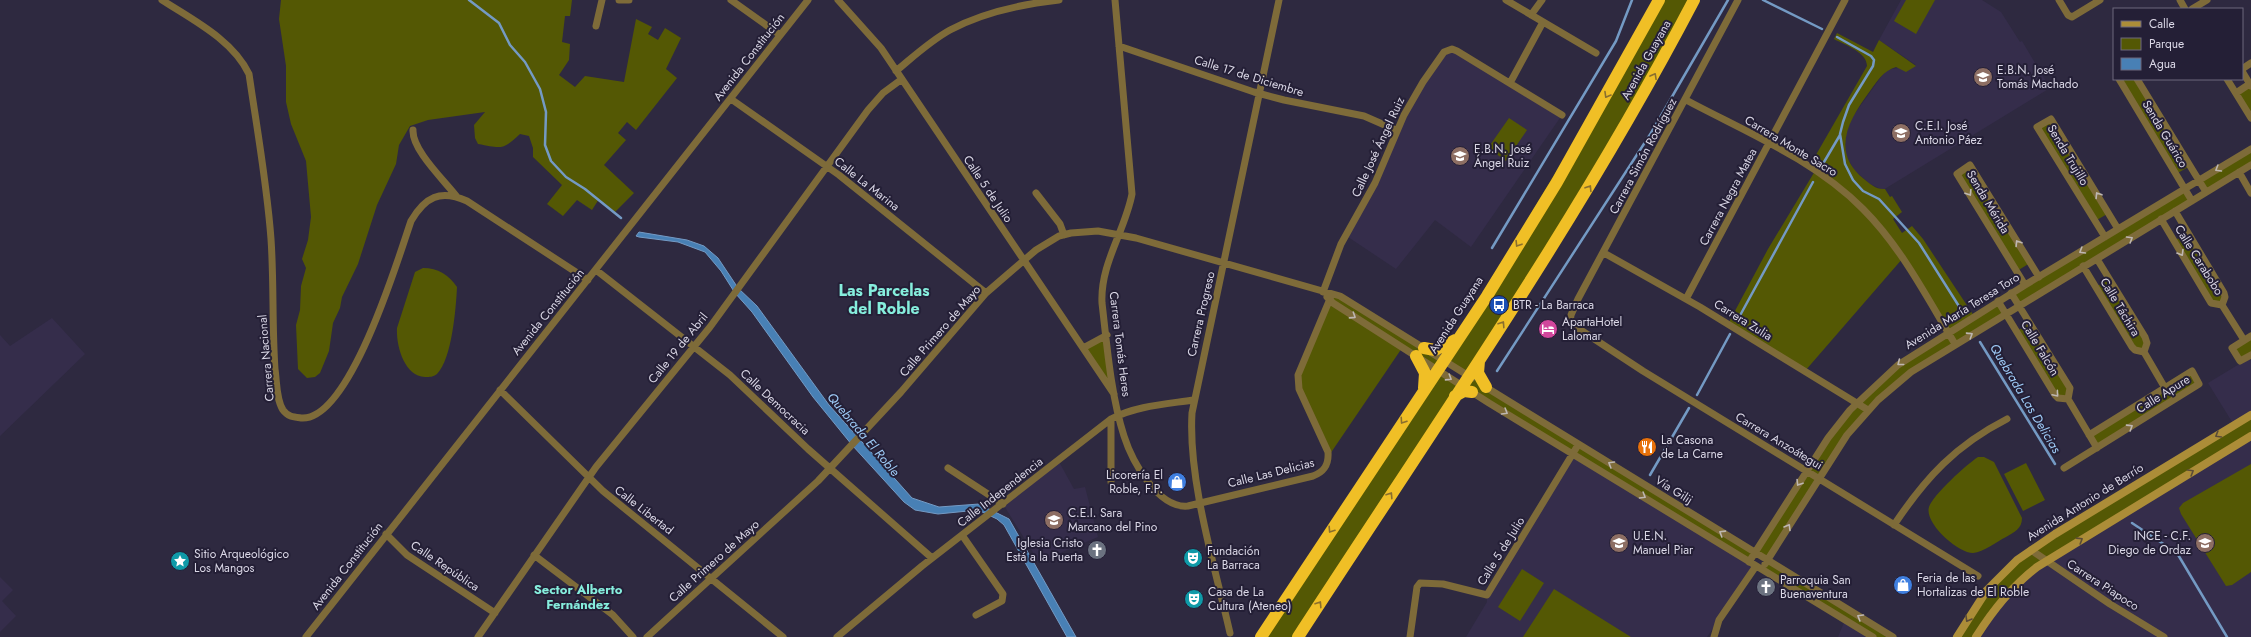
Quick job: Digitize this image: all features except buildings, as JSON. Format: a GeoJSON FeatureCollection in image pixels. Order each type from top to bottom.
{"type":"FeatureCollection","features":[{"type":"Feature","properties":{"kind":"highway","name":"Avenida Guayana"},"geometry":{"type":"LineString","coordinates":[[1261,637],[1459,337],[1557,182],[1659,0]]}},
{"type":"Feature","properties":{"kind":"highway","name":"Avenida Guayana"},"geometry":{"type":"LineString","coordinates":[[1467,384],[1481,356],[1599,171],[1656,74],[1694,0]]}},
{"type":"Feature","properties":{"kind":"highway"},"geometry":{"type":"LineString","coordinates":[[1424,388],[1425,373],[1420,352],[1442,348],[1459,337]]}},
{"type":"Feature","properties":{"kind":"highway"},"geometry":{"type":"LineString","coordinates":[[1481,356],[1478,373],[1486,387]]}},
{"type":"Feature","properties":{"kind":"highway"},"geometry":{"type":"LineString","coordinates":[[1298,637],[1455,396],[1464,391],[1467,384]]}},
{"type":"Feature","properties":{"kind":"street","name":"Carrera Nacional"},"geometry":{"type":"LineString","coordinates":[[162,0],[228,45],[242,60],[249,74],[271,239],[274,348],[277,386],[280,402],[286,414],[292,417],[306,418],[314,415],[330,402],[347,381],[371,332],[411,221],[419,207],[436,196],[457,197],[505,224],[588,280]]}},
{"type":"Feature","properties":{"kind":"street"},"geometry":{"type":"LineString","coordinates":[[596,26],[602,0]]}},
{"type":"Feature","properties":{"kind":"street"},"geometry":{"type":"LineString","coordinates":[[619,0],[629,0]]}},
{"type":"Feature","properties":{"kind":"street"},"geometry":{"type":"LineString","coordinates":[[731,0],[780,35]]}},
{"type":"Feature","properties":{"kind":"street","name":"Avenida Constitución"},"geometry":{"type":"LineString","coordinates":[[306,637],[808,0]]}},
{"type":"Feature","properties":{"kind":"street","name":"Calle 5 de Julio"},"geometry":{"type":"LineString","coordinates":[[838,0],[873,38],[902,79],[1023,261],[1116,395]]}},
{"type":"Feature","properties":{"kind":"street"},"geometry":{"type":"LineString","coordinates":[[896,71],[935,40],[957,27],[1019,7],[1059,0]]}},
{"type":"Feature","properties":{"kind":"street","name":"Carrera Tomás Heres"},"geometry":{"type":"LineString","coordinates":[[1115,0],[1133,187],[1128,213],[1106,271],[1102,289],[1119,415],[1124,438],[1132,454],[1148,481],[1162,497],[1180,507],[1202,503]]}},
{"type":"Feature","properties":{"kind":"street","name":"Carrera Progreso"},"geometry":{"type":"LineString","coordinates":[[1230,633],[1202,503],[1191,433],[1194,400],[1279,0]]}},
{"type":"Feature","properties":{"kind":"street"},"geometry":{"type":"LineString","coordinates":[[1506,0],[1596,52]]}},
{"type":"Feature","properties":{"kind":"street"},"geometry":{"type":"LineString","coordinates":[[1531,15],[1542,0]]}},
{"type":"Feature","properties":{"kind":"street","name":"Carrera Simón Rodríguez"},"geometry":{"type":"LineString","coordinates":[[1570,323],[1570,315],[1738,0]]}},
{"type":"Feature","properties":{"kind":"street","name":"Carrera Negra Matea"},"geometry":{"type":"LineString","coordinates":[[1686,299],[1845,0]]}},
{"type":"Feature","properties":{"kind":"street"},"geometry":{"type":"LineString","coordinates":[[2059,0],[2070,16],[2075,15],[2100,0]]}},
{"type":"Feature","properties":{"kind":"street"},"geometry":{"type":"LineString","coordinates":[[1510,83],[1543,22]]}},
{"type":"Feature","properties":{"kind":"street","name":"Calle 17 de Diciembre"},"geometry":{"type":"LineString","coordinates":[[1119,46],[1260,94],[1364,116],[1396,130]]}},
{"type":"Feature","properties":{"kind":"street","name":"Calle José Ángel Ruiz"},"geometry":{"type":"LineString","coordinates":[[1322,292],[1341,244],[1375,183],[1396,130],[1423,82],[1448,50],[1457,51],[1562,115]]}},
{"type":"Feature","properties":{"kind":"street"},"geometry":{"type":"LineString","coordinates":[[2236,93],[2251,84],[2243,72]]}},
{"type":"Feature","properties":{"kind":"street","name":"Calle 19 de Abril"},"geometry":{"type":"LineString","coordinates":[[478,637],[588,478],[739,288],[874,102],[902,79]]}},
{"type":"Feature","properties":{"kind":"street","name":"Senda Guárico"},"geometry":{"type":"LineString","coordinates":[[2120,80],[2192,201]]}},
{"type":"Feature","properties":{"kind":"street","name":"Senda Guárico"},"geometry":{"type":"LineString","coordinates":[[2138,80],[2206,192]]}},
{"type":"Feature","properties":{"kind":"street"},"geometry":{"type":"LineString","coordinates":[[2228,80],[2251,118]]}},
{"type":"Feature","properties":{"kind":"street","name":"Calle La Marina"},"geometry":{"type":"LineString","coordinates":[[731,99],[827,167],[986,293]]}},
{"type":"Feature","properties":{"kind":"street","name":"Carrera Monte Sacro"},"geometry":{"type":"LineString","coordinates":[[1686,100],[1769,144],[1828,180],[1864,209],[1903,258],[1956,344]]}},
{"type":"Feature","properties":{"kind":"street","name":"Senda Trujillo"},"geometry":{"type":"LineString","coordinates":[[2105,237],[2037,127],[2051,119],[2118,229]]}},
{"type":"Feature","properties":{"kind":"street"},"geometry":{"type":"LineString","coordinates":[[413,130],[413,136],[417,147],[457,197]]}},
{"type":"Feature","properties":{"kind":"street","name":"Avenida María Teresa Toro"},"geometry":{"type":"LineString","coordinates":[[1749,562],[1828,438],[1857,403],[1898,365],[2011,293],[2251,149]]}},
{"type":"Feature","properties":{"kind":"street","name":"Senda Mérida"},"geometry":{"type":"LineString","coordinates":[[2025,285],[1957,174],[1970,165],[2038,277]]}},
{"type":"Feature","properties":{"kind":"street","name":"Avenida María Teresa Toro"},"geometry":{"type":"LineString","coordinates":[[1714,637],[1719,620],[1759,568],[1768,561],[1840,444],[1868,410],[1911,372],[2251,165]]}},
{"type":"Feature","properties":{"kind":"street"},"geometry":{"type":"LineString","coordinates":[[2239,172],[2251,193]]}},
{"type":"Feature","properties":{"kind":"street"},"geometry":{"type":"LineString","coordinates":[[1036,193],[1060,224],[1064,235]]}},
{"type":"Feature","properties":{"kind":"street","name":"Calle Carabobo"},"geometry":{"type":"LineString","coordinates":[[2176,211],[2224,293],[2225,297],[2222,305]]}},
{"type":"Feature","properties":{"kind":"street","name":"Calle Carabobo"},"geometry":{"type":"LineString","coordinates":[[2161,219],[2211,303],[2222,305],[2244,340]]}},
{"type":"Feature","properties":{"kind":"street","name":"Calle Primero de Mayo"},"geometry":{"type":"LineString","coordinates":[[647,637],[830,468],[986,293],[1046,242],[1064,235],[1098,231],[1119,235],[1285,280],[1322,292],[1440,365]]}},
{"type":"Feature","properties":{"kind":"street","name":"Carrera Zulia"},"geometry":{"type":"LineString","coordinates":[[1604,253],[1686,299],[1868,410]]}},
{"type":"Feature","properties":{"kind":"street","name":"Calle Táchira"},"geometry":{"type":"LineString","coordinates":[[2097,258],[2145,337],[2147,343],[2144,352]]}},
{"type":"Feature","properties":{"kind":"street","name":"Calle Táchira"},"geometry":{"type":"LineString","coordinates":[[2083,266],[2132,347],[2135,350],[2144,352],[2165,388]]}},
{"type":"Feature","properties":{"kind":"street","name":"Calle Democracia"},"geometry":{"type":"LineString","coordinates":[[596,270],[730,374],[830,468],[932,558]]}},
{"type":"Feature","properties":{"kind":"street","name":"Calle Falcón"},"geometry":{"type":"LineString","coordinates":[[2011,293],[2070,388],[2068,400],[2097,448]]}},
{"type":"Feature","properties":{"kind":"street","name":"Calle Primero de Mayo"},"geometry":{"type":"LineString","coordinates":[[1330,296],[1350,301],[1440,365]]}},
{"type":"Feature","properties":{"kind":"street","name":"Calle Las Delicias"},"geometry":{"type":"LineString","coordinates":[[1202,503],[1320,474],[1326,467],[1328,452],[1298,388],[1298,375],[1299,368],[1330,296]]}},
{"type":"Feature","properties":{"kind":"street","name":"Calle Falcón"},"geometry":{"type":"LineString","coordinates":[[1998,301],[2055,395],[2058,398],[2068,400]]}},
{"type":"Feature","properties":{"kind":"street","name":"Carrera Anzoátegui"},"geometry":{"type":"LineString","coordinates":[[1570,323],[1637,367],[1978,576]]}},
{"type":"Feature","properties":{"kind":"street"},"geometry":{"type":"LineString","coordinates":[[1083,348],[1107,335]]}},
{"type":"Feature","properties":{"kind":"street"},"geometry":{"type":"LineString","coordinates":[[2251,336],[2232,348],[2240,361],[2251,355]]}},
{"type":"Feature","properties":{"kind":"street","name":"Vía Gilij"},"geometry":{"type":"LineString","coordinates":[[1440,365],[1572,454],[1873,637]]}},
{"type":"Feature","properties":{"kind":"street","name":"Vía Gilij"},"geometry":{"type":"LineString","coordinates":[[1440,365],[1467,384],[1486,387],[1893,637]]}},
{"type":"Feature","properties":{"kind":"street","name":"Calle Apure"},"geometry":{"type":"LineString","coordinates":[[2064,468],[2199,384],[2192,372],[2089,435]]}},
{"type":"Feature","properties":{"kind":"street","name":"Calle Libertad"},"geometry":{"type":"LineString","coordinates":[[500,390],[588,478],[783,637]]}},
{"type":"Feature","properties":{"kind":"street","name":"Calle Independencia"},"geometry":{"type":"LineString","coordinates":[[837,637],[932,558],[996,510],[1111,419],[1119,415],[1194,400]]}},
{"type":"Feature","properties":{"kind":"street","name":"Avenida Antonio de Berrío"},"geometry":{"type":"LineString","coordinates":[[1957,637],[1992,584],[2006,569],[2032,550],[2251,415]]}},
{"type":"Feature","properties":{"kind":"street"},"geometry":{"type":"LineString","coordinates":[[1111,419],[1111,482]]}},
{"type":"Feature","properties":{"kind":"street"},"geometry":{"type":"LineString","coordinates":[[1894,525],[1926,482],[1951,455],[1976,436],[2007,419]]}},
{"type":"Feature","properties":{"kind":"street"},"geometry":{"type":"LineString","coordinates":[[1976,637],[2007,594],[2026,575],[2251,436]]}},
{"type":"Feature","properties":{"kind":"street"},"geometry":{"type":"LineString","coordinates":[[1572,454],[1578,444]]}},
{"type":"Feature","properties":{"kind":"street","name":"Calle 5 de Julio"},"geometry":{"type":"LineString","coordinates":[[1410,637],[1417,587],[1420,583],[1443,584],[1487,595],[1572,454]]}},
{"type":"Feature","properties":{"kind":"street"},"geometry":{"type":"LineString","coordinates":[[948,468],[1003,504]]}},
{"type":"Feature","properties":{"kind":"street","name":"Calle República"},"geometry":{"type":"LineString","coordinates":[[386,534],[407,556],[495,613]]}},
{"type":"Feature","properties":{"kind":"street"},"geometry":{"type":"LineString","coordinates":[[962,535],[1003,594],[1002,601],[976,615]]}},
{"type":"Feature","properties":{"kind":"street","name":"Carrera Piapoco"},"geometry":{"type":"LineString","coordinates":[[2032,550],[2164,637]]}},
{"type":"Feature","properties":{"kind":"street"},"geometry":{"type":"LineString","coordinates":[[534,555],[613,615],[633,637]]}},
{"type":"Feature","properties":{"kind":"shaded area","name":"E.B.N. José Tomás Machado"},"geometry":{"type":"Polygon","coordinates":[[[1901,0],[1982,0],[2001,12],[2020,42],[2022,41],[2050,88],[1883,190],[1870,184],[1854,170],[1846,155],[1845,138],[1851,119],[1886,70],[1916,65],[1879,40],[1901,0]]]}},
{"type":"Feature","properties":{"kind":"shaded area","name":"E.B.N. José Ángel Ruiz"},"geometry":{"type":"Polygon","coordinates":[[[1452,49],[1562,115],[1471,247],[1435,220],[1396,269],[1345,235],[1365,200],[1398,125],[1444,52],[1452,49]]]}},
{"type":"Feature","properties":{"kind":"shaded area"},"geometry":{"type":"Polygon","coordinates":[[[52,318],[85,354],[0,436],[0,335],[10,346],[52,318]]]}},
{"type":"Feature","properties":{"kind":"shaded area"},"geometry":{"type":"Polygon","coordinates":[[[2248,356],[2251,361],[2251,415],[2234,425],[2208,383],[2241,363],[2248,356]]]}},
{"type":"Feature","properties":{"kind":"shaded area"},"geometry":{"type":"Polygon","coordinates":[[[2251,437],[2251,637],[1976,637],[2015,585],[2251,437]]]}},
{"type":"Feature","properties":{"kind":"shaded area","name":"U.E.N. Manuel Piar"},"geometry":{"type":"Polygon","coordinates":[[[1572,454],[1756,566],[1707,637],[1466,637],[1487,602],[1487,595],[1572,454]]]}},
{"type":"Feature","properties":{"kind":"shaded area","name":"C.E.I. Sara Marcano del Pino"},"geometry":{"type":"Polygon","coordinates":[[[1058,460],[1074,489],[1085,487],[1098,537],[1039,562],[1003,504],[1058,460]]]}},
{"type":"Feature","properties":{"kind":"shaded area"},"geometry":{"type":"Polygon","coordinates":[[[0,577],[13,590],[2,601],[16,616],[0,632],[0,577]]]}},
{"type":"Feature","properties":{"kind":"shaded area"},"geometry":{"type":"Polygon","coordinates":[[[1845,620],[1873,637],[1838,637],[1845,620]]]}},
{"type":"Feature","properties":{"kind":"green space"},"geometry":{"type":"Polygon","coordinates":[[[281,0],[572,0],[570,16],[565,16],[562,42],[570,44],[569,60],[559,75],[575,87],[585,76],[624,82],[636,19],[652,27],[648,34],[658,40],[665,28],[681,38],[666,69],[677,78],[636,130],[627,122],[618,133],[626,140],[604,165],[634,193],[615,212],[599,199],[592,210],[577,200],[563,216],[547,204],[562,185],[533,157],[533,148],[529,136],[520,134],[505,146],[501,147],[478,144],[475,138],[474,125],[485,112],[428,120],[410,126],[399,145],[396,164],[377,205],[358,264],[342,297],[340,308],[333,323],[329,351],[320,373],[315,377],[307,378],[298,369],[296,325],[300,310],[301,286],[306,268],[302,259],[308,240],[311,217],[306,161],[291,124],[286,102],[286,66],[279,19],[281,0]]]}},
{"type":"Feature","properties":{"kind":"green space"},"geometry":{"type":"Polygon","coordinates":[[[1659,0],[1694,0],[1468,376],[1443,360],[1659,0]]]}},
{"type":"Feature","properties":{"kind":"green space"},"geometry":{"type":"Polygon","coordinates":[[[1906,0],[1935,0],[1916,34],[1894,21],[1906,0]]]}},
{"type":"Feature","properties":{"kind":"green space"},"geometry":{"type":"Polygon","coordinates":[[[1837,33],[1873,52],[1879,40],[1916,66],[1906,72],[1896,67],[1881,76],[1862,102],[1850,124],[1846,135],[1845,147],[1848,158],[1854,169],[1864,179],[1876,188],[1885,189],[1890,197],[1892,196],[1902,212],[1893,219],[1902,233],[1912,226],[1923,239],[1974,316],[1998,301],[2006,313],[1921,365],[1856,424],[1768,561],[1893,637],[1873,637],[1762,569],[1767,561],[1755,553],[1819,451],[1868,391],[1948,332],[1903,258],[1805,371],[1728,324],[1768,249],[1815,171],[1809,167],[1867,66],[1866,61],[1859,53],[1849,46],[1834,39],[1837,33]]]}},
{"type":"Feature","properties":{"kind":"green space"},"geometry":{"type":"Polygon","coordinates":[[[2120,80],[2138,80],[2190,166],[2176,174],[2120,80]]]}},
{"type":"Feature","properties":{"kind":"green space"},"geometry":{"type":"Polygon","coordinates":[[[2251,86],[2251,118],[2236,93],[2251,86]]]}},
{"type":"Feature","properties":{"kind":"green space"},"geometry":{"type":"Polygon","coordinates":[[[1509,118],[1527,130],[1506,161],[1488,148],[1509,118]]]}},
{"type":"Feature","properties":{"kind":"green space"},"geometry":{"type":"Polygon","coordinates":[[[2051,119],[2109,213],[2095,221],[2037,127],[2051,119]]]}},
{"type":"Feature","properties":{"kind":"green space"},"geometry":{"type":"Polygon","coordinates":[[[2251,149],[2251,165],[2206,192],[2199,181],[2251,149]]]}},
{"type":"Feature","properties":{"kind":"green space"},"geometry":{"type":"Polygon","coordinates":[[[1970,165],[2030,263],[2017,271],[1957,174],[1970,165]]]}},
{"type":"Feature","properties":{"kind":"green space"},"geometry":{"type":"Polygon","coordinates":[[[2185,189],[2192,201],[2019,305],[2011,293],[2185,189]]]}},
{"type":"Feature","properties":{"kind":"green space"},"geometry":{"type":"Polygon","coordinates":[[[2188,232],[2224,301],[2214,305],[2174,241],[2188,232]]]}},
{"type":"Feature","properties":{"kind":"green space"},"geometry":{"type":"Polygon","coordinates":[[[423,268],[434,269],[443,273],[457,287],[456,307],[450,345],[442,367],[437,374],[428,377],[418,375],[407,366],[400,351],[397,335],[397,328],[415,272],[423,268]]]}},
{"type":"Feature","properties":{"kind":"green space"},"geometry":{"type":"Polygon","coordinates":[[[2109,279],[2147,343],[2139,352],[2096,287],[2109,279]]]}},
{"type":"Feature","properties":{"kind":"green space"},"geometry":{"type":"Polygon","coordinates":[[[1332,294],[1443,360],[1437,370],[1402,348],[1328,457],[1298,382],[1332,294]]]}},
{"type":"Feature","properties":{"kind":"green space"},"geometry":{"type":"Polygon","coordinates":[[[2030,323],[2070,388],[2069,395],[2058,398],[2017,331],[2030,323]]]}},
{"type":"Feature","properties":{"kind":"green space"},"geometry":{"type":"Polygon","coordinates":[[[1107,335],[1115,395],[1083,348],[1107,335]]]}},
{"type":"Feature","properties":{"kind":"green space"},"geometry":{"type":"Polygon","coordinates":[[[2251,336],[2251,355],[2240,361],[2232,348],[2251,336]]]}},
{"type":"Feature","properties":{"kind":"green space"},"geometry":{"type":"Polygon","coordinates":[[[1437,370],[1462,385],[1468,376],[1755,553],[1749,562],[1462,386],[1298,637],[1261,637],[1437,370]]]}},
{"type":"Feature","properties":{"kind":"green space"},"geometry":{"type":"Polygon","coordinates":[[[2192,371],[2199,384],[2097,448],[2089,435],[2192,371]]]}},
{"type":"Feature","properties":{"kind":"green space"},"geometry":{"type":"Polygon","coordinates":[[[2251,415],[2251,436],[2026,575],[1976,637],[1957,637],[2006,569],[2251,415]]]}},
{"type":"Feature","properties":{"kind":"green space"},"geometry":{"type":"Polygon","coordinates":[[[1978,457],[1984,457],[1994,462],[2022,518],[2022,522],[2015,532],[1986,549],[1973,553],[1967,552],[1951,543],[1937,529],[1929,514],[1929,507],[1943,488],[1966,466],[1978,457]]]}},
{"type":"Feature","properties":{"kind":"green space"},"geometry":{"type":"Polygon","coordinates":[[[2026,463],[2045,500],[2023,511],[2004,474],[2026,463]]]}},
{"type":"Feature","properties":{"kind":"green space"},"geometry":{"type":"Polygon","coordinates":[[[2251,464],[2251,572],[2232,585],[2226,586],[2181,514],[2179,508],[2183,503],[2251,464]]]}},
{"type":"Feature","properties":{"kind":"green space"},"geometry":{"type":"Polygon","coordinates":[[[1522,569],[1544,583],[1520,621],[1498,607],[1522,569]]]}},
{"type":"Feature","properties":{"kind":"green space"},"geometry":{"type":"Polygon","coordinates":[[[1554,589],[1631,637],[1523,637],[1554,589]]]}},
{"type":"Feature","properties":{"kind":"water"},"geometry":{"type":"Polygon","coordinates":[[[639,232],[687,240],[704,246],[718,258],[738,288],[757,306],[829,405],[912,498],[939,507],[979,504],[1009,519],[1076,637],[1067,637],[1004,525],[997,519],[978,510],[938,514],[915,510],[904,502],[852,445],[813,397],[752,312],[735,293],[721,271],[705,252],[678,242],[636,236],[639,232]]]}},
{"type":"Feature","properties":{"kind":"waterway","name":"Quebrada El Roble"},"geometry":{"type":"LineString","coordinates":[[469,0],[499,23],[510,45],[525,62],[540,89],[546,112],[545,145],[551,161],[566,177],[585,189],[621,218]]}},
{"type":"Feature","properties":{"kind":"waterway"},"geometry":{"type":"LineString","coordinates":[[1492,248],[1616,41],[1632,0]]}},
{"type":"Feature","properties":{"kind":"waterway"},"geometry":{"type":"LineString","coordinates":[[1497,371],[1651,133],[1728,0]]}},
{"type":"Feature","properties":{"kind":"waterway","name":"Quebrada Las Delicias"},"geometry":{"type":"LineString","coordinates":[[1763,0],[1822,29]]}},
{"type":"Feature","properties":{"kind":"waterway","name":"Quebrada Las Delicias"},"geometry":{"type":"LineString","coordinates":[[1837,37],[1871,56],[1874,60],[1873,66],[1849,105],[1843,122],[1840,134],[1845,164],[1853,180],[1863,191],[1879,199],[1919,243],[1962,311]]}},
{"type":"Feature","properties":{"kind":"waterway"},"geometry":{"type":"LineString","coordinates":[[1824,162],[1840,135]]}},
{"type":"Feature","properties":{"kind":"waterway"},"geometry":{"type":"LineString","coordinates":[[1737,321],[1813,182]]}},
{"type":"Feature","properties":{"kind":"waterway"},"geometry":{"type":"LineString","coordinates":[[1697,395],[1730,334]]}},
{"type":"Feature","properties":{"kind":"waterway","name":"Quebrada Las Delicias"},"geometry":{"type":"LineString","coordinates":[[1980,342],[2055,464]]}},
{"type":"Feature","properties":{"kind":"waterway"},"geometry":{"type":"LineString","coordinates":[[1650,475],[1689,408]]}},
{"type":"Feature","properties":{"kind":"waterway","name":"Quebrada Las Delicias"},"geometry":{"type":"LineString","coordinates":[[2132,523],[2177,553],[2227,637]]}},
{"type":"Feature","properties":{"kind":"place","name":"E.B.N. José Tomás Machado"},"geometry":{"type":"Point","coordinates":[1983,77]}},
{"type":"Feature","properties":{"kind":"place","name":"C.E.I. José Antonio Páez"},"geometry":{"type":"Point","coordinates":[1901,133]}},
{"type":"Feature","properties":{"kind":"place","name":"E.B.N. José Ángel Ruiz"},"geometry":{"type":"Point","coordinates":[1460,156]}},
{"type":"Feature","properties":{"kind":"place","name":"BTR - La Barraca"},"geometry":{"type":"Point","coordinates":[1499,305]}},
{"type":"Feature","properties":{"kind":"place","name":"ApartaHotel Lalomar"},"geometry":{"type":"Point","coordinates":[1548,329]}},
{"type":"Feature","properties":{"kind":"place","name":"La Casona de La Carne"},"geometry":{"type":"Point","coordinates":[1647,447]}},
{"type":"Feature","properties":{"kind":"place","name":"Licorería El Roble, F.P."},"geometry":{"type":"Point","coordinates":[1177,482]}},
{"type":"Feature","properties":{"kind":"place","name":"C.E.I. Sara Marcano del Pino"},"geometry":{"type":"Point","coordinates":[1054,520]}},
{"type":"Feature","properties":{"kind":"place","name":"U.E.N. Manuel Piar"},"geometry":{"type":"Point","coordinates":[1619,543]}},
{"type":"Feature","properties":{"kind":"place","name":"INCE - C.F. Diego de Ordaz"},"geometry":{"type":"Point","coordinates":[2205,543]}},
{"type":"Feature","properties":{"kind":"place","name":"Iglesia Cristo Está a la Puerta"},"geometry":{"type":"Point","coordinates":[1097,550]}},
{"type":"Feature","properties":{"kind":"place","name":"Fundación La Barraca"},"geometry":{"type":"Point","coordinates":[1193,558]}},
{"type":"Feature","properties":{"kind":"place","name":"Sitio Arqueológico Los Mangos"},"geometry":{"type":"Point","coordinates":[180,561]}},
{"type":"Feature","properties":{"kind":"place","name":"Feria de las Hortalizas de El Roble"},"geometry":{"type":"Point","coordinates":[1903,585]}},
{"type":"Feature","properties":{"kind":"place","name":"Parroquia San Buenaventura"},"geometry":{"type":"Point","coordinates":[1766,587]}},
{"type":"Feature","properties":{"kind":"place","name":"Casa de La Cultura (Ateneo)"},"geometry":{"type":"Point","coordinates":[1194,599]}},
{"type":"Feature","properties":{"kind":"district","name":"Las Parcelas del Roble"},"geometry":{"type":"Point","coordinates":[884,299]}},
{"type":"Feature","properties":{"kind":"district","name":"Sector Alberto Fernández"},"geometry":{"type":"Point","coordinates":[578,596]}}]}
